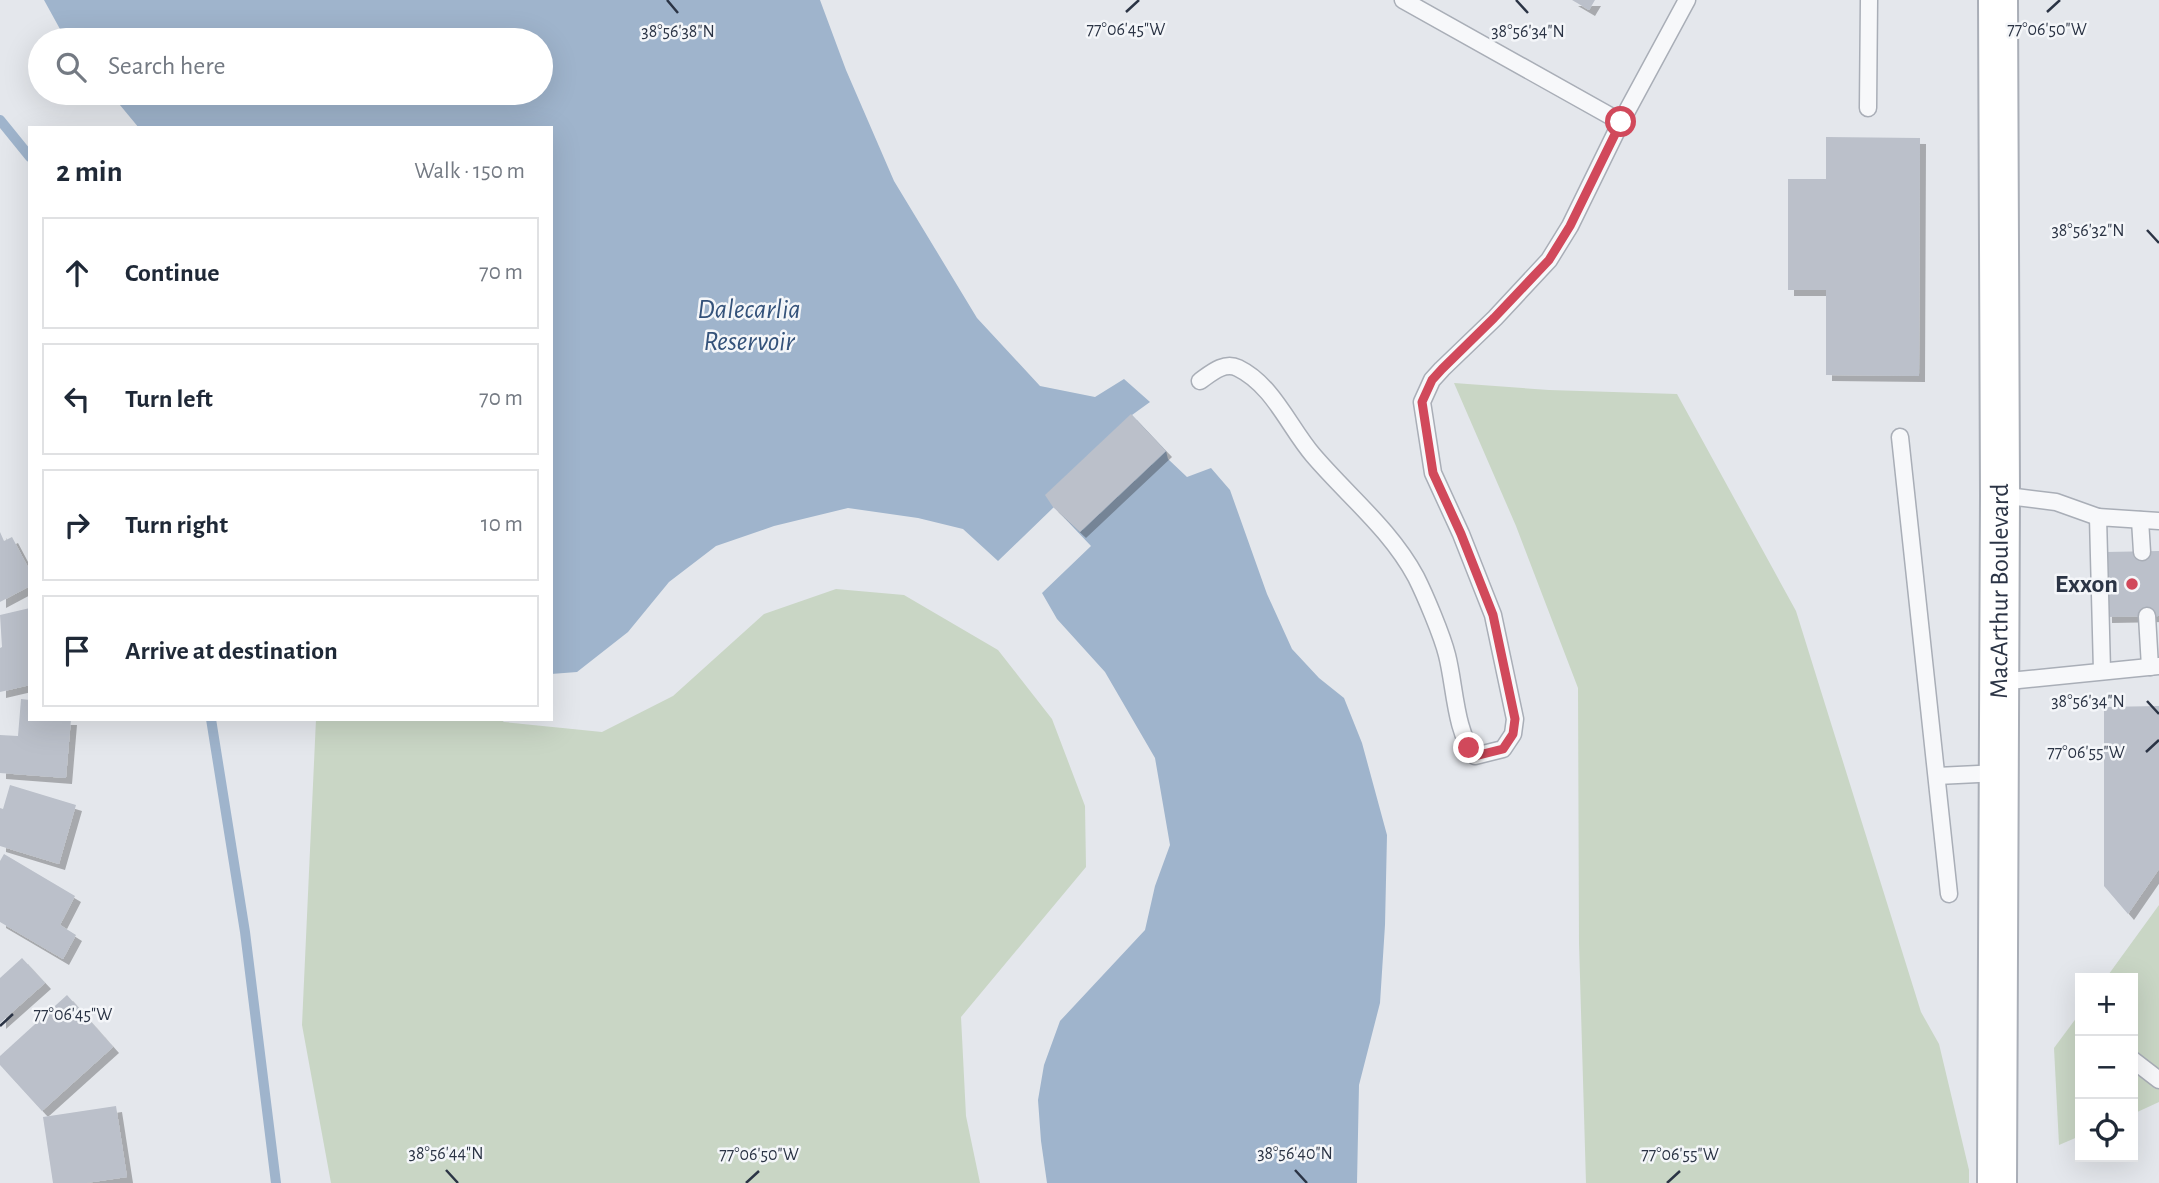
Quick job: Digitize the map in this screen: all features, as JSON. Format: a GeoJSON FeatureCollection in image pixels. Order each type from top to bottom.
{"type":"FeatureCollection","features":[{"type":"Feature","properties":{"kind":"main road","name":"MacArthur Boulevard"},"geometry":{"type":"LineString","coordinates":[[1997,1183],[2000,495],[1998,0]]}},
{"type":"Feature","properties":{"kind":"lane"},"geometry":{"type":"LineString","coordinates":[[1403,0],[1621,122]]}},
{"type":"Feature","properties":{"kind":"lane"},"geometry":{"type":"LineString","coordinates":[[1200,381],[1220,368],[1236,366],[1262,385],[1313,454],[1380,526],[1416,576],[1447,653],[1469,748],[1475,756],[1503,749],[1513,734],[1515,719],[1493,615],[1433,473],[1422,402],[1432,380],[1549,260],[1570,226],[1621,122],[1688,0]]}},
{"type":"Feature","properties":{"kind":"lane"},"geometry":{"type":"LineString","coordinates":[[1868,108],[1869,0]]}},
{"type":"Feature","properties":{"kind":"lane"},"geometry":{"type":"LineString","coordinates":[[1900,437],[1949,894]]}},
{"type":"Feature","properties":{"kind":"lane"},"geometry":{"type":"LineString","coordinates":[[2000,495],[2056,502],[2098,517],[2159,521]]}},
{"type":"Feature","properties":{"kind":"lane"},"geometry":{"type":"LineString","coordinates":[[2098,517],[2102,671]]}},
{"type":"Feature","properties":{"kind":"lane"},"geometry":{"type":"LineString","coordinates":[[2140,520],[2142,552]]}},
{"type":"Feature","properties":{"kind":"lane"},"geometry":{"type":"LineString","coordinates":[[1999,682],[2155,667],[2147,617]]}},
{"type":"Feature","properties":{"kind":"lane"},"geometry":{"type":"LineString","coordinates":[[1937,776],[1999,773]]}},
{"type":"Feature","properties":{"kind":"lane"},"geometry":{"type":"LineString","coordinates":[[2138,1064],[2159,1080]]}},
{"type":"Feature","properties":{"kind":"green space"},"geometry":{"type":"Polygon","coordinates":[[[1454,383],[1549,390],[1677,394],[1796,611],[1921,1012],[1939,1044],[1969,1170],[1969,1183],[1586,1183],[1579,943],[1578,688],[1516,526],[1454,383]]]}},
{"type":"Feature","properties":{"kind":"green space"},"geometry":{"type":"Polygon","coordinates":[[[836,589],[904,595],[998,650],[1052,719],[1085,806],[1086,867],[961,1017],[966,1116],[980,1183],[331,1183],[302,1025],[316,721],[503,721],[602,732],[673,696],[764,614],[836,589]]]}},
{"type":"Feature","properties":{"kind":"green space"},"geometry":{"type":"Polygon","coordinates":[[[2159,905],[2159,1102],[2138,1112],[2138,973],[2110,973],[2159,905]]]}},
{"type":"Feature","properties":{"kind":"green space"},"geometry":{"type":"Polygon","coordinates":[[[2075,1020],[2075,1138],[2059,1145],[2054,1048],[2075,1020]]]}},
{"type":"Feature","properties":{"kind":"water","name":"Dalecarlia Reservoir"},"geometry":{"type":"Polygon","coordinates":[[[44,0],[820,0],[846,70],[894,181],[977,318],[1040,386],[1095,397],[1124,379],[1150,402],[1132,415],[1166,451],[1168,459],[1187,477],[1211,468],[1230,490],[1267,594],[1292,649],[1319,678],[1344,698],[1362,743],[1387,835],[1380,1003],[1359,1085],[1357,1183],[1047,1183],[1038,1100],[1044,1065],[1060,1021],[1145,930],[1155,886],[1170,845],[1155,758],[1105,672],[1057,619],[1042,593],[1091,546],[1054,507],[998,561],[963,529],[918,518],[848,508],[774,526],[716,546],[669,582],[628,632],[577,672],[553,674],[553,126],[137,126],[120,105],[553,105],[553,28],[59,28],[44,0]]]}},
{"type":"Feature","properties":{"kind":"building"},"geometry":{"type":"Polygon","coordinates":[[[1572,0],[1595,0],[1589,10],[1572,0]]]}},
{"type":"Feature","properties":{"kind":"building"},"geometry":{"type":"Polygon","coordinates":[[[1826,137],[1920,138],[1919,376],[1826,375],[1826,290],[1788,290],[1788,179],[1826,179],[1826,137]]]}},
{"type":"Feature","properties":{"kind":"building"},"geometry":{"type":"Polygon","coordinates":[[[1131,414],[1166,451],[1080,532],[1053,507],[1045,495],[1131,414]]]}},
{"type":"Feature","properties":{"kind":"building"},"geometry":{"type":"Polygon","coordinates":[[[0,532],[4,541],[12,537],[28,567],[28,587],[0,602],[0,532]]]}},
{"type":"Feature","properties":{"kind":"building","name":"Exxon"},"geometry":{"type":"Polygon","coordinates":[[[2159,551],[2159,616],[2106,617],[2105,552],[2159,551]]]}},
{"type":"Feature","properties":{"kind":"building"},"geometry":{"type":"Polygon","coordinates":[[[28,608],[28,685],[0,692],[2,647],[0,615],[28,608]]]}},
{"type":"Feature","properties":{"kind":"building"},"geometry":{"type":"Polygon","coordinates":[[[21,699],[28,700],[28,721],[71,721],[66,778],[0,773],[0,735],[18,736],[21,699]]]}},
{"type":"Feature","properties":{"kind":"building"},"geometry":{"type":"Polygon","coordinates":[[[2159,706],[2159,869],[2128,914],[2104,886],[2104,707],[2159,706]]]}},
{"type":"Feature","properties":{"kind":"building"},"geometry":{"type":"Polygon","coordinates":[[[10,785],[76,805],[59,864],[0,846],[0,808],[3,809],[10,785]]]}},
{"type":"Feature","properties":{"kind":"building"},"geometry":{"type":"Polygon","coordinates":[[[4,854],[75,896],[60,925],[76,935],[63,959],[0,922],[0,861],[4,854]]]}},
{"type":"Feature","properties":{"kind":"building"},"geometry":{"type":"Polygon","coordinates":[[[22,958],[45,983],[0,1023],[0,978],[22,958]]]}},
{"type":"Feature","properties":{"kind":"building"},"geometry":{"type":"Polygon","coordinates":[[[67,995],[113,1047],[42,1111],[0,1065],[0,1056],[67,995]]]}},
{"type":"Feature","properties":{"kind":"building"},"geometry":{"type":"Polygon","coordinates":[[[116,1106],[127,1177],[86,1183],[53,1183],[43,1117],[116,1106]]]}},
{"type":"Feature","properties":{"kind":"waterway"},"geometry":{"type":"LineString","coordinates":[[0,120],[28,155]]}},
{"type":"Feature","properties":{"kind":"waterway"},"geometry":{"type":"LineString","coordinates":[[211,721],[245,932],[276,1183]]}},
{"type":"Feature","properties":{"kind":"place","name":"Exxon"},"geometry":{"type":"Point","coordinates":[2132,584]}},
{"type":"Feature","properties":{"kind":"route"},"geometry":{"type":"LineString","coordinates":[[1469,748],[1475,756],[1503,749],[1513,734],[1515,719],[1493,615],[1433,473],[1422,402],[1432,380],[1549,260],[1570,226],[1621,122]]}}]}
